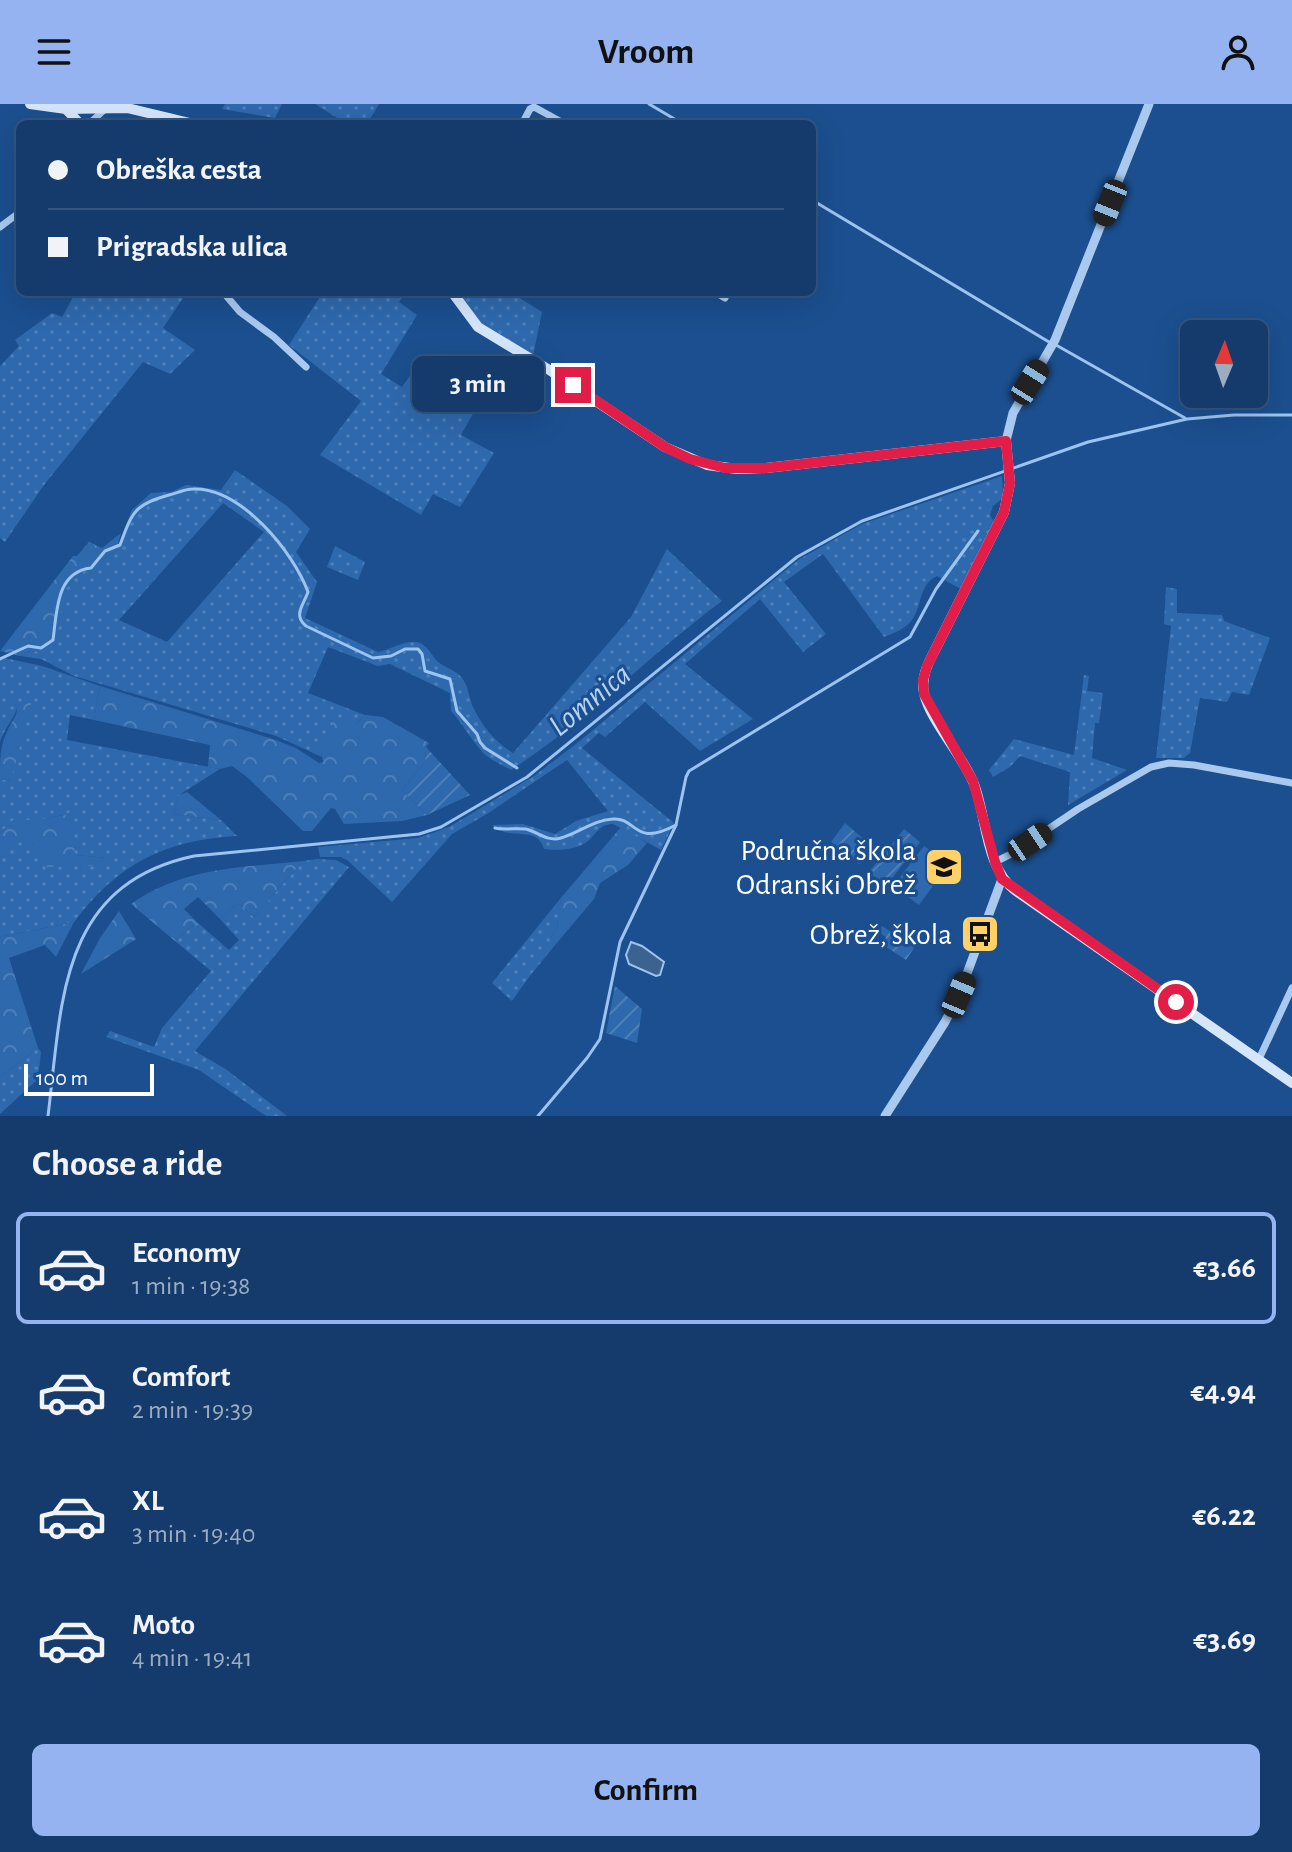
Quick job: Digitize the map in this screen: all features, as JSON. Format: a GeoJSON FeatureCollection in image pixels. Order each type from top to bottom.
{"type":"FeatureCollection","features":[{"type":"Feature","properties":{"kind":"main road"},"geometry":{"type":"LineString","coordinates":[[30,104],[66,109],[129,106],[180,120]]}},
{"type":"Feature","properties":{"kind":"main road"},"geometry":{"type":"LineString","coordinates":[[66,109],[76,120]]}},
{"type":"Feature","properties":{"kind":"main road"},"geometry":{"type":"LineString","coordinates":[[455,296],[467,315],[485,332],[562,378],[657,442],[707,465],[737,469],[766,468],[1006,441],[1010,483],[1004,512],[923,680],[930,709],[973,781],[1002,879],[1292,1083]]}},
{"type":"Feature","properties":{"kind":"street"},"geometry":{"type":"LineString","coordinates":[[1006,441],[1013,413],[1053,344],[1149,104]]}},
{"type":"Feature","properties":{"kind":"street"},"geometry":{"type":"LineString","coordinates":[[524,120],[534,107],[558,120]]}},
{"type":"Feature","properties":{"kind":"street"},"geometry":{"type":"LineString","coordinates":[[94,120],[107,108]]}},
{"type":"Feature","properties":{"kind":"street"},"geometry":{"type":"LineString","coordinates":[[226,296],[240,312],[274,337],[306,367]]}},
{"type":"Feature","properties":{"kind":"street"},"geometry":{"type":"LineString","coordinates":[[995,862],[1151,767],[1169,763],[1194,765],[1292,783]]}},
{"type":"Feature","properties":{"kind":"street"},"geometry":{"type":"LineString","coordinates":[[885,1116],[959,995],[1002,879]]}},
{"type":"Feature","properties":{"kind":"street"},"geometry":{"type":"LineString","coordinates":[[1259,1059],[1292,988]]}},
{"type":"Feature","properties":{"kind":"green space"},"geometry":{"type":"Polygon","coordinates":[[[225,104],[282,104],[275,118],[222,109],[225,104]]]}},
{"type":"Feature","properties":{"kind":"green space"},"geometry":{"type":"Polygon","coordinates":[[[315,104],[379,104],[369,120],[341,120],[315,104]]]}},
{"type":"Feature","properties":{"kind":"green space"},"geometry":{"type":"Polygon","coordinates":[[[74,296],[184,296],[163,328],[195,350],[170,374],[143,362],[44,485],[5,542],[0,538],[0,366],[19,346],[15,340],[52,313],[62,317],[74,296]]]}},
{"type":"Feature","properties":{"kind":"green space"},"geometry":{"type":"Polygon","coordinates":[[[320,296],[403,296],[399,302],[417,315],[381,374],[402,387],[418,364],[479,403],[461,435],[494,453],[460,507],[433,494],[421,515],[320,455],[361,401],[289,345],[320,296]]]}},
{"type":"Feature","properties":{"kind":"green space"},"geometry":{"type":"Polygon","coordinates":[[[460,296],[516,296],[542,312],[533,356],[480,323],[460,296]]]}},
{"type":"Feature","properties":{"kind":"green space"},"geometry":{"type":"Polygon","coordinates":[[[235,470],[287,506],[310,529],[296,552],[317,582],[305,618],[378,652],[405,643],[422,644],[437,661],[462,678],[481,721],[495,739],[513,753],[631,617],[667,549],[722,601],[566,731],[511,770],[479,748],[451,711],[450,693],[390,664],[378,666],[328,647],[308,693],[365,715],[321,750],[322,757],[276,736],[74,676],[41,659],[20,656],[30,651],[61,606],[65,590],[78,575],[116,551],[132,510],[151,493],[171,492],[186,485],[221,490],[235,470]],[[223,503],[119,620],[167,642],[264,532],[223,503]]]}},
{"type":"Feature","properties":{"kind":"green space"},"geometry":{"type":"Polygon","coordinates":[[[1002,476],[1003,498],[993,506],[990,515],[994,522],[961,589],[937,576],[931,580],[912,620],[903,628],[884,637],[823,554],[784,582],[826,634],[803,652],[760,599],[685,664],[753,719],[700,751],[645,702],[605,737],[599,733],[582,748],[674,823],[661,850],[613,824],[602,827],[578,846],[555,850],[544,849],[535,837],[506,832],[492,825],[523,824],[555,834],[576,821],[608,811],[567,760],[452,834],[392,902],[347,860],[320,857],[318,847],[418,838],[449,827],[534,776],[576,744],[798,560],[862,524],[1002,476]]]}},
{"type":"Feature","properties":{"kind":"green space"},"geometry":{"type":"Polygon","coordinates":[[[121,533],[116,551],[78,575],[65,590],[57,638],[52,646],[20,656],[0,651],[73,556],[77,556],[89,542],[102,548],[121,533]]]}},
{"type":"Feature","properties":{"kind":"green space"},"geometry":{"type":"Polygon","coordinates":[[[335,546],[365,562],[358,580],[327,567],[335,546]]]}},
{"type":"Feature","properties":{"kind":"green space"},"geometry":{"type":"Polygon","coordinates":[[[1166,587],[1177,589],[1177,613],[1222,615],[1224,621],[1270,638],[1249,695],[1232,692],[1227,702],[1200,698],[1190,753],[1184,758],[1156,758],[1171,626],[1164,624],[1166,587]]]}},
{"type":"Feature","properties":{"kind":"green space"},"geometry":{"type":"Polygon","coordinates":[[[0,657],[42,666],[100,686],[94,720],[70,715],[67,740],[220,769],[179,795],[173,814],[221,820],[237,836],[211,838],[165,850],[126,870],[74,922],[0,937],[0,859],[17,839],[38,846],[48,867],[107,858],[75,855],[71,813],[41,820],[13,821],[0,833],[0,779],[10,781],[17,708],[0,742],[0,657]]]}},
{"type":"Feature","properties":{"kind":"green space"},"geometry":{"type":"Polygon","coordinates":[[[1084,675],[1089,676],[1087,691],[1103,693],[1099,723],[1095,723],[1092,758],[1127,770],[1068,805],[1070,772],[1020,756],[1010,767],[993,777],[989,770],[1014,739],[1074,755],[1084,675]]]}},
{"type":"Feature","properties":{"kind":"green space"},"geometry":{"type":"Polygon","coordinates":[[[100,686],[276,740],[319,763],[323,762],[321,750],[336,717],[356,724],[365,715],[383,717],[429,743],[425,762],[402,790],[427,815],[402,821],[344,824],[335,809],[331,808],[312,831],[303,831],[232,766],[220,769],[208,767],[210,745],[94,720],[100,686]]]}},
{"type":"Feature","properties":{"kind":"green space"},"geometry":{"type":"Polygon","coordinates":[[[24,699],[32,700],[11,781],[0,779],[3,742],[24,699]]]}},
{"type":"Feature","properties":{"kind":"green space"},"geometry":{"type":"Polygon","coordinates":[[[426,747],[470,795],[427,815],[402,790],[425,762],[426,747]]]}},
{"type":"Feature","properties":{"kind":"green space"},"geometry":{"type":"Polygon","coordinates":[[[187,792],[221,820],[173,814],[179,795],[187,792]]]}},
{"type":"Feature","properties":{"kind":"green space"},"geometry":{"type":"Polygon","coordinates":[[[72,813],[75,855],[108,858],[107,865],[47,867],[38,846],[17,840],[0,859],[0,833],[13,820],[41,820],[72,813]]]}},
{"type":"Feature","properties":{"kind":"green space"},"geometry":{"type":"Polygon","coordinates":[[[845,823],[873,847],[859,864],[831,842],[845,823]]]}},
{"type":"Feature","properties":{"kind":"green space"},"geometry":{"type":"Polygon","coordinates":[[[621,827],[647,843],[628,865],[600,883],[594,899],[556,944],[551,937],[557,928],[558,917],[564,913],[560,899],[621,827]]]}},
{"type":"Feature","properties":{"kind":"green space"},"geometry":{"type":"Polygon","coordinates":[[[904,829],[920,842],[886,886],[869,872],[904,829]]]}},
{"type":"Feature","properties":{"kind":"green space"},"geometry":{"type":"Polygon","coordinates":[[[924,846],[949,864],[919,905],[893,886],[924,846]]]}},
{"type":"Feature","properties":{"kind":"green space"},"geometry":{"type":"Polygon","coordinates":[[[336,860],[349,867],[195,1051],[227,1070],[287,1116],[266,1116],[199,1070],[106,1037],[110,1031],[154,1047],[162,1028],[211,971],[175,941],[197,922],[229,950],[239,940],[220,919],[238,903],[254,917],[303,861],[336,860]]]}},
{"type":"Feature","properties":{"kind":"green space"},"geometry":{"type":"Polygon","coordinates":[[[303,861],[254,917],[238,903],[220,919],[198,897],[184,909],[197,922],[175,941],[131,904],[151,892],[192,876],[303,861]]]}},
{"type":"Feature","properties":{"kind":"green space"},"geometry":{"type":"Polygon","coordinates":[[[560,899],[564,913],[558,918],[557,928],[551,937],[556,944],[512,1001],[492,983],[560,899]]]}},
{"type":"Feature","properties":{"kind":"green space"},"geometry":{"type":"Polygon","coordinates":[[[119,911],[136,939],[81,974],[100,938],[119,911]]]}},
{"type":"Feature","properties":{"kind":"green space"},"geometry":{"type":"Polygon","coordinates":[[[74,922],[56,957],[45,945],[9,958],[38,1048],[0,1077],[0,937],[74,922]]]}},
{"type":"Feature","properties":{"kind":"green space"},"geometry":{"type":"Polygon","coordinates":[[[882,926],[914,948],[906,960],[882,944],[886,937],[878,932],[882,926]]]}},
{"type":"Feature","properties":{"kind":"green space"},"geometry":{"type":"Polygon","coordinates":[[[615,986],[642,1009],[637,1043],[606,1033],[615,986]]]}},
{"type":"Feature","properties":{"kind":"green space"},"geometry":{"type":"Polygon","coordinates":[[[38,1048],[41,1052],[38,1079],[0,1114],[0,1077],[38,1048]]]}},
{"type":"Feature","properties":{"kind":"shaded area"},"geometry":{"type":"Polygon","coordinates":[[[631,942],[664,962],[660,975],[629,964],[626,955],[631,942]]]}},
{"type":"Feature","properties":{"kind":"waterway"},"geometry":{"type":"LineString","coordinates":[[649,104],[676,120]]}},
{"type":"Feature","properties":{"kind":"waterway"},"geometry":{"type":"LineString","coordinates":[[816,202],[1049,342]]}},
{"type":"Feature","properties":{"kind":"waterway"},"geometry":{"type":"LineString","coordinates":[[1056,345],[1185,418]]}},
{"type":"Feature","properties":{"kind":"waterway","name":"Lomnica"},"geometry":{"type":"LineString","coordinates":[[48,1116],[64,992],[75,955],[92,921],[116,893],[149,871],[194,856],[419,834],[441,827],[527,777],[797,557],[862,521],[1088,442],[1187,419],[1292,415]]}},
{"type":"Feature","properties":{"kind":"waterway"},"geometry":{"type":"LineString","coordinates":[[0,659],[28,646],[41,648],[53,640],[60,595],[65,585],[79,571],[91,568],[105,551],[120,545],[132,517],[142,506],[187,490],[211,491],[229,498],[246,510],[290,558],[308,592],[300,614],[306,626],[373,658],[391,656],[405,649],[418,649],[425,671],[450,679],[457,711],[480,742],[517,768]]}},
{"type":"Feature","properties":{"kind":"waterway"},"geometry":{"type":"LineString","coordinates":[[495,828],[526,829],[556,839],[613,819],[627,822],[643,833],[662,831],[676,825],[689,771],[910,637],[936,589],[978,531]]}},
{"type":"Feature","properties":{"kind":"waterway"},"geometry":{"type":"LineString","coordinates":[[538,1116],[600,1039],[620,942],[676,825]]}},
{"type":"Feature","properties":{"kind":"place","name":"Područna škola Odranski Obrež"},"geometry":{"type":"Point","coordinates":[944,867]}},
{"type":"Feature","properties":{"kind":"place","name":"Obrež, škola"},"geometry":{"type":"Point","coordinates":[980,934]}},
{"type":"Feature","properties":{"kind":"route"},"geometry":{"type":"LineString","coordinates":[[573,385],[665,447],[707,465],[725,468],[766,468],[1006,441],[1010,483],[1004,512],[927,666],[923,680],[926,701],[973,781],[1002,879],[1176,1002]]}}]}
